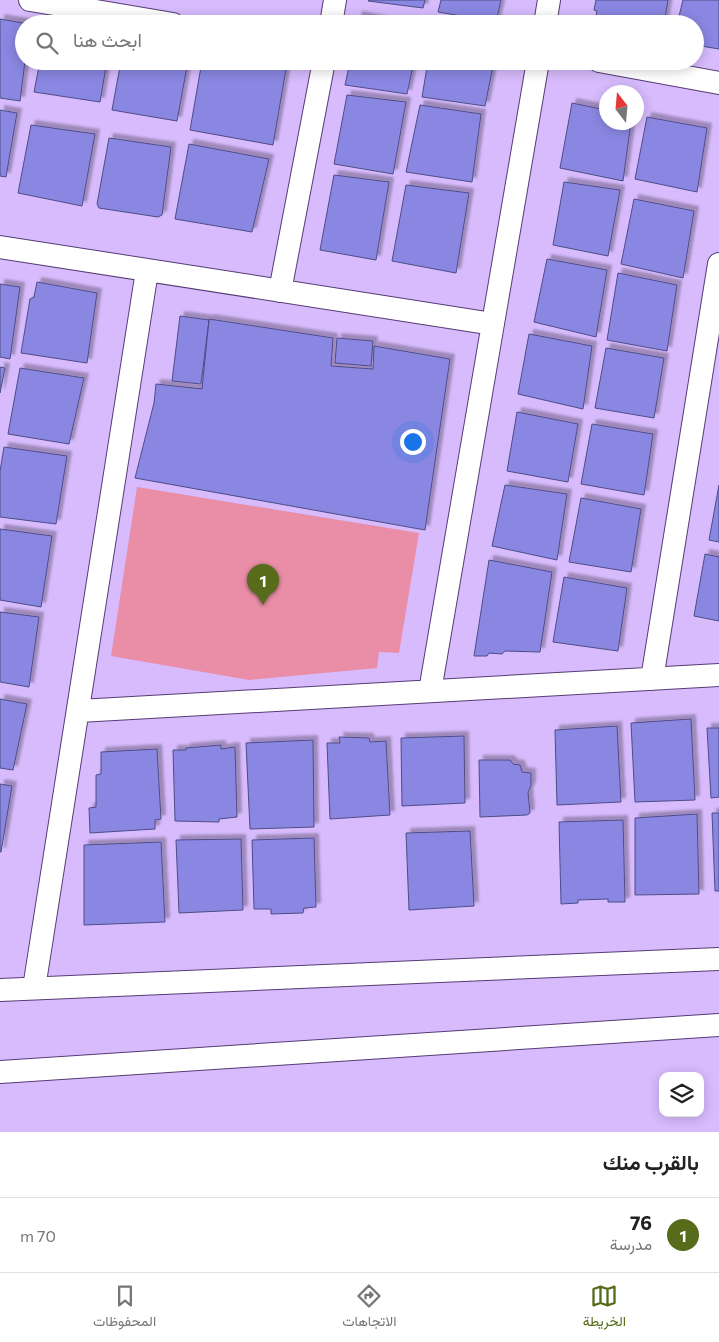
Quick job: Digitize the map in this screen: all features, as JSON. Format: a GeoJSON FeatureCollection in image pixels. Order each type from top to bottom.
{"type":"FeatureCollection","features":[{"type":"Feature","properties":{"kind":"street"},"geometry":{"type":"LineString","coordinates":[[30,0],[119,15]]}},
{"type":"Feature","properties":{"kind":"street"},"geometry":{"type":"LineString","coordinates":[[332,15],[335,0]]}},
{"type":"Feature","properties":{"kind":"street"},"geometry":{"type":"LineString","coordinates":[[546,15],[549,0]]}},
{"type":"Feature","properties":{"kind":"street"},"geometry":{"type":"LineString","coordinates":[[280,291],[322,70]]}},
{"type":"Feature","properties":{"kind":"street"},"geometry":{"type":"LineString","coordinates":[[430,691],[536,70]]}},
{"type":"Feature","properties":{"kind":"street"},"geometry":{"type":"LineString","coordinates":[[648,70],[719,83]]}},
{"type":"Feature","properties":{"kind":"street"},"geometry":{"type":"LineString","coordinates":[[0,247],[492,324]]}},
{"type":"Feature","properties":{"kind":"street"},"geometry":{"type":"LineString","coordinates":[[652,679],[719,264]]}},
{"type":"Feature","properties":{"kind":"street"},"geometry":{"type":"LineString","coordinates":[[34,988],[147,270]]}},
{"type":"Feature","properties":{"kind":"street"},"geometry":{"type":"LineString","coordinates":[[79,711],[719,675]]}},
{"type":"Feature","properties":{"kind":"street"},"geometry":{"type":"LineString","coordinates":[[0,990],[719,960]]}},
{"type":"Feature","properties":{"kind":"street"},"geometry":{"type":"LineString","coordinates":[[0,1072],[719,1025]]}},
{"type":"Feature","properties":{"kind":"shaded area"},"geometry":{"type":"Polygon","coordinates":[[[137,487],[419,533],[399,653],[379,652],[377,668],[249,680],[111,656],[137,487]]]}},
{"type":"Feature","properties":{"kind":"building"},"geometry":{"type":"Polygon","coordinates":[[[369,0],[425,0],[423,8],[369,0]]]}},
{"type":"Feature","properties":{"kind":"building"},"geometry":{"type":"Polygon","coordinates":[[[441,0],[501,0],[498,15],[455,15],[438,12],[441,0]]]}},
{"type":"Feature","properties":{"kind":"building"},"geometry":{"type":"Polygon","coordinates":[[[596,0],[668,0],[666,15],[596,15],[597,11],[594,10],[596,0]]]}},
{"type":"Feature","properties":{"kind":"building"},"geometry":{"type":"Polygon","coordinates":[[[683,0],[719,0],[719,49],[704,46],[704,15],[679,15],[683,0]]]}},
{"type":"Feature","properties":{"kind":"building"},"geometry":{"type":"Polygon","coordinates":[[[0,19],[15,22],[15,70],[24,70],[20,101],[0,98],[0,19]]]}},
{"type":"Feature","properties":{"kind":"building"},"geometry":{"type":"Polygon","coordinates":[[[38,70],[105,70],[100,102],[34,92],[38,70]]]}},
{"type":"Feature","properties":{"kind":"building"},"geometry":{"type":"Polygon","coordinates":[[[119,70],[186,70],[177,121],[112,110],[119,70]]]}},
{"type":"Feature","properties":{"kind":"building"},"geometry":{"type":"Polygon","coordinates":[[[200,70],[286,70],[273,145],[190,130],[200,70]]]}},
{"type":"Feature","properties":{"kind":"building"},"geometry":{"type":"Polygon","coordinates":[[[348,70],[412,70],[407,94],[345,85],[348,70]]]}},
{"type":"Feature","properties":{"kind":"building"},"geometry":{"type":"Polygon","coordinates":[[[426,70],[492,70],[485,106],[422,97],[426,70]]]}},
{"type":"Feature","properties":{"kind":"building"},"geometry":{"type":"Polygon","coordinates":[[[347,95],[406,102],[393,174],[334,164],[347,95]]]}},
{"type":"Feature","properties":{"kind":"building"},"geometry":{"type":"Polygon","coordinates":[[[572,103],[599,109],[599,130],[630,130],[623,181],[560,168],[572,103]]]}},
{"type":"Feature","properties":{"kind":"building"},"geometry":{"type":"Polygon","coordinates":[[[420,105],[481,114],[472,182],[406,172],[420,105]]]}},
{"type":"Feature","properties":{"kind":"building"},"geometry":{"type":"Polygon","coordinates":[[[0,110],[17,113],[6,177],[0,176],[0,110]]]}},
{"type":"Feature","properties":{"kind":"building"},"geometry":{"type":"Polygon","coordinates":[[[647,117],[707,128],[697,192],[635,179],[647,117]]]}},
{"type":"Feature","properties":{"kind":"building"},"geometry":{"type":"Polygon","coordinates":[[[31,125],[95,134],[82,206],[18,193],[31,125]]]}},
{"type":"Feature","properties":{"kind":"building"},"geometry":{"type":"Polygon","coordinates":[[[109,138],[171,147],[162,215],[158,217],[99,208],[97,204],[109,138]]]}},
{"type":"Feature","properties":{"kind":"building"},"geometry":{"type":"Polygon","coordinates":[[[189,144],[269,159],[252,232],[175,219],[189,144]]]}},
{"type":"Feature","properties":{"kind":"building"},"geometry":{"type":"Polygon","coordinates":[[[334,175],[389,182],[376,260],[320,250],[334,175]]]}},
{"type":"Feature","properties":{"kind":"building"},"geometry":{"type":"Polygon","coordinates":[[[564,182],[620,190],[608,256],[553,245],[564,182]]]}},
{"type":"Feature","properties":{"kind":"building"},"geometry":{"type":"Polygon","coordinates":[[[406,185],[469,193],[456,273],[392,261],[406,185]]]}},
{"type":"Feature","properties":{"kind":"building"},"geometry":{"type":"Polygon","coordinates":[[[634,199],[694,211],[683,278],[621,264],[634,199]]]}},
{"type":"Feature","properties":{"kind":"building"},"geometry":{"type":"Polygon","coordinates":[[[547,259],[607,270],[596,337],[534,322],[547,259]]]}},
{"type":"Feature","properties":{"kind":"building"},"geometry":{"type":"Polygon","coordinates":[[[618,273],[677,285],[667,351],[607,340],[618,273]]]}},
{"type":"Feature","properties":{"kind":"building"},"geometry":{"type":"Polygon","coordinates":[[[37,282],[97,293],[87,363],[21,353],[30,299],[34,297],[37,282]]]}},
{"type":"Feature","properties":{"kind":"building"},"geometry":{"type":"Polygon","coordinates":[[[0,284],[20,287],[10,359],[0,357],[0,284]]]}},
{"type":"Feature","properties":{"kind":"building"},"geometry":{"type":"Polygon","coordinates":[[[180,316],[209,320],[201,384],[172,381],[180,316]]]}},
{"type":"Feature","properties":{"kind":"building"},"geometry":{"type":"Polygon","coordinates":[[[209,319],[333,338],[331,366],[373,369],[374,346],[450,359],[425,530],[135,478],[154,403],[156,384],[202,389],[209,319]]]}},
{"type":"Feature","properties":{"kind":"building"},"geometry":{"type":"Polygon","coordinates":[[[529,334],[592,346],[583,409],[518,394],[529,334]]]}},
{"type":"Feature","properties":{"kind":"building"},"geometry":{"type":"Polygon","coordinates":[[[337,338],[373,341],[371,366],[335,363],[337,338]]]}},
{"type":"Feature","properties":{"kind":"building"},"geometry":{"type":"Polygon","coordinates":[[[606,348],[664,358],[654,418],[595,408],[606,348]]]}},
{"type":"Feature","properties":{"kind":"building"},"geometry":{"type":"Polygon","coordinates":[[[0,367],[5,368],[0,393],[0,367]]]}},
{"type":"Feature","properties":{"kind":"building"},"geometry":{"type":"Polygon","coordinates":[[[20,368],[84,378],[69,444],[8,434],[20,368]]]}},
{"type":"Feature","properties":{"kind":"building"},"geometry":{"type":"Polygon","coordinates":[[[517,412],[578,424],[568,482],[507,471],[517,412]]]}},
{"type":"Feature","properties":{"kind":"building"},"geometry":{"type":"Polygon","coordinates":[[[592,424],[653,434],[644,495],[581,484],[592,424]]]}},
{"type":"Feature","properties":{"kind":"building"},"geometry":{"type":"Polygon","coordinates":[[[4,447],[67,456],[56,524],[0,517],[0,471],[4,447]]]}},
{"type":"Feature","properties":{"kind":"building"},"geometry":{"type":"Polygon","coordinates":[[[505,485],[567,494],[557,560],[492,546],[505,485]]]}},
{"type":"Feature","properties":{"kind":"building"},"geometry":{"type":"Polygon","coordinates":[[[719,485],[719,542],[709,540],[719,485]]]}},
{"type":"Feature","properties":{"kind":"building"},"geometry":{"type":"Polygon","coordinates":[[[581,498],[641,509],[631,572],[569,562],[581,498]]]}},
{"type":"Feature","properties":{"kind":"building"},"geometry":{"type":"Polygon","coordinates":[[[0,529],[52,536],[41,607],[0,600],[0,529]]]}},
{"type":"Feature","properties":{"kind":"building"},"geometry":{"type":"Polygon","coordinates":[[[705,554],[719,557],[719,621],[694,616],[705,554]]]}},
{"type":"Feature","properties":{"kind":"building"},"geometry":{"type":"Polygon","coordinates":[[[489,560],[552,572],[540,652],[505,651],[502,654],[489,653],[487,656],[474,656],[489,560]]]}},
{"type":"Feature","properties":{"kind":"building"},"geometry":{"type":"Polygon","coordinates":[[[564,577],[627,588],[618,651],[553,642],[564,577]]]}},
{"type":"Feature","properties":{"kind":"building"},"geometry":{"type":"Polygon","coordinates":[[[0,612],[39,617],[29,687],[0,682],[0,612]]]}},
{"type":"Feature","properties":{"kind":"building"},"geometry":{"type":"Polygon","coordinates":[[[0,699],[27,704],[13,770],[0,768],[0,699]]]}},
{"type":"Feature","properties":{"kind":"building"},"geometry":{"type":"Polygon","coordinates":[[[691,719],[695,800],[635,802],[631,723],[691,719]]]}},
{"type":"Feature","properties":{"kind":"building"},"geometry":{"type":"Polygon","coordinates":[[[617,726],[621,802],[557,805],[555,730],[617,726]]]}},
{"type":"Feature","properties":{"kind":"building"},"geometry":{"type":"Polygon","coordinates":[[[707,728],[719,728],[719,797],[711,798],[707,728]]]}},
{"type":"Feature","properties":{"kind":"building"},"geometry":{"type":"Polygon","coordinates":[[[464,736],[465,803],[402,806],[401,738],[464,736]]]}},
{"type":"Feature","properties":{"kind":"building"},"geometry":{"type":"Polygon","coordinates":[[[339,737],[369,738],[370,742],[386,741],[390,815],[330,819],[327,743],[340,743],[339,737]]]}},
{"type":"Feature","properties":{"kind":"building"},"geometry":{"type":"Polygon","coordinates":[[[313,740],[314,827],[250,829],[246,743],[313,740]]]}},
{"type":"Feature","properties":{"kind":"building"},"geometry":{"type":"Polygon","coordinates":[[[221,745],[221,749],[235,747],[237,817],[219,819],[219,822],[175,821],[173,750],[221,745]]]}},
{"type":"Feature","properties":{"kind":"building"},"geometry":{"type":"Polygon","coordinates":[[[157,749],[161,819],[155,820],[155,829],[90,833],[89,808],[96,807],[96,775],[101,774],[101,752],[157,749]]]}},
{"type":"Feature","properties":{"kind":"building"},"geometry":{"type":"Polygon","coordinates":[[[479,760],[510,760],[513,764],[520,765],[522,772],[531,773],[531,786],[528,792],[530,813],[527,815],[480,817],[479,760]]]}},
{"type":"Feature","properties":{"kind":"building"},"geometry":{"type":"Polygon","coordinates":[[[0,784],[12,786],[1,852],[0,852],[0,784]]]}},
{"type":"Feature","properties":{"kind":"building"},"geometry":{"type":"Polygon","coordinates":[[[712,813],[719,813],[719,891],[715,891],[712,813]]]}},
{"type":"Feature","properties":{"kind":"building"},"geometry":{"type":"Polygon","coordinates":[[[697,814],[699,894],[635,895],[635,818],[697,814]]]}},
{"type":"Feature","properties":{"kind":"building"},"geometry":{"type":"Polygon","coordinates":[[[623,820],[625,902],[608,902],[608,899],[578,900],[578,903],[561,904],[559,822],[623,820]]]}},
{"type":"Feature","properties":{"kind":"building"},"geometry":{"type":"Polygon","coordinates":[[[470,831],[474,906],[409,910],[406,833],[470,831]]]}},
{"type":"Feature","properties":{"kind":"building"},"geometry":{"type":"Polygon","coordinates":[[[314,838],[316,907],[304,908],[303,913],[271,914],[271,909],[254,909],[252,840],[314,838]]]}},
{"type":"Feature","properties":{"kind":"building"},"geometry":{"type":"Polygon","coordinates":[[[241,839],[243,910],[179,913],[176,840],[241,839]]]}},
{"type":"Feature","properties":{"kind":"building"},"geometry":{"type":"Polygon","coordinates":[[[161,842],[165,922],[84,925],[84,845],[161,842]]]}},
{"type":"Feature","properties":{"kind":"place","name":"76"},"geometry":{"type":"Point","coordinates":[263,605]}}]}
